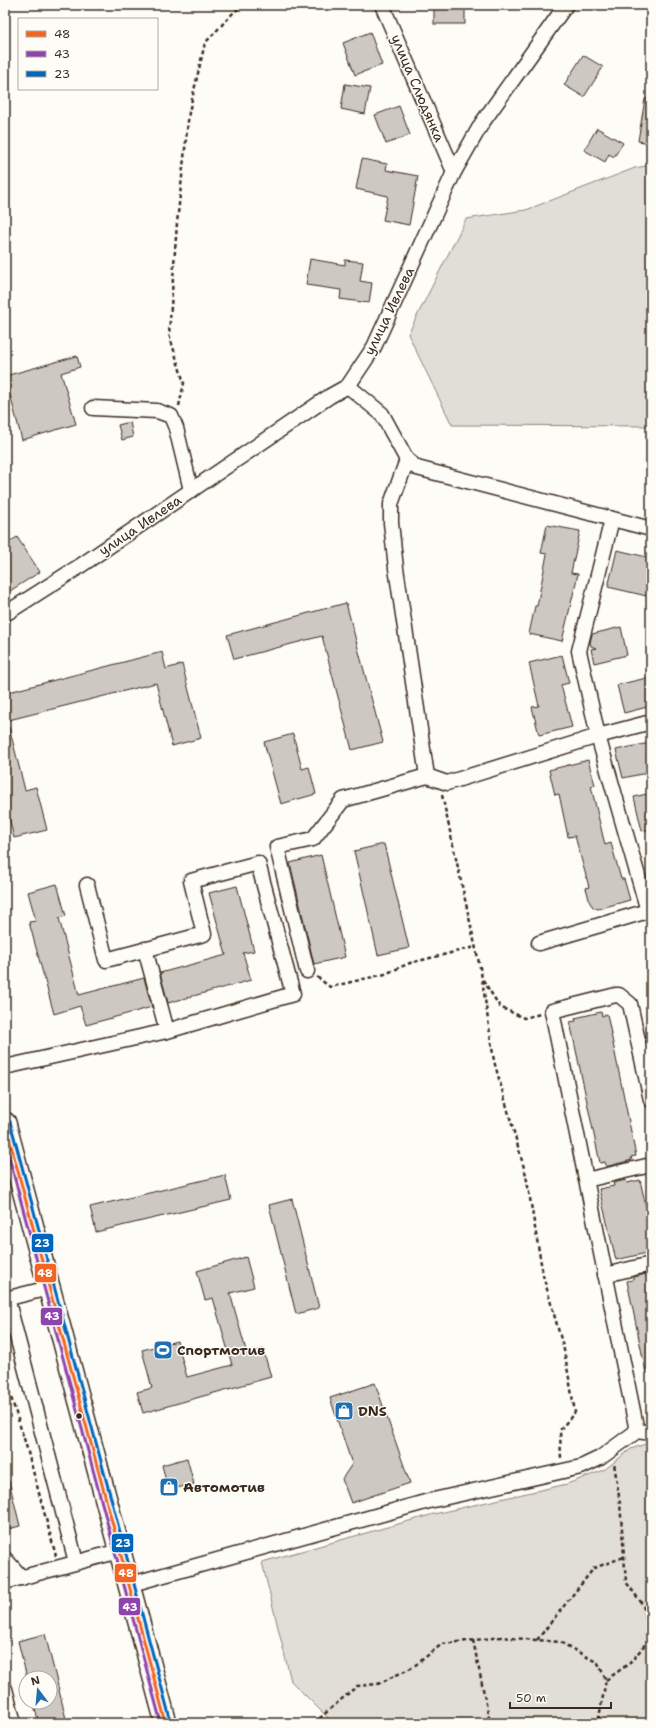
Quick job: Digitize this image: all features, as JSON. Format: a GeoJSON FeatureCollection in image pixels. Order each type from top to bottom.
{"type":"FeatureCollection","features":[{"type":"Feature","properties":{"kind":"highway"},"geometry":{"type":"LineString","coordinates":[[5,1123],[166,1723]]}},
{"type":"Feature","properties":{"kind":"street","name":"улица Слюдянка"},"geometry":{"type":"LineString","coordinates":[[382,5],[454,172]]}},
{"type":"Feature","properties":{"kind":"street","name":"улица Ивлева"},"geometry":{"type":"LineString","coordinates":[[5,614],[80,566],[330,396],[348,386],[374,347],[454,172],[482,123],[566,5]]}},
{"type":"Feature","properties":{"kind":"street"},"geometry":{"type":"LineString","coordinates":[[348,386],[382,414],[407,460],[417,468],[651,528]]}},
{"type":"Feature","properties":{"kind":"street"},"geometry":{"type":"LineString","coordinates":[[94,408],[157,411],[171,416],[176,428],[191,490]]}},
{"type":"Feature","properties":{"kind":"street"},"geometry":{"type":"LineString","coordinates":[[407,460],[391,504],[391,523],[396,568],[432,778]]}},
{"type":"Feature","properties":{"kind":"street"},"geometry":{"type":"LineString","coordinates":[[539,943],[650,910],[598,736],[578,651],[612,519]]}},
{"type":"Feature","properties":{"kind":"street"},"geometry":{"type":"LineString","coordinates":[[307,971],[277,848],[313,839],[342,800],[432,778],[447,783],[598,736],[651,722]]}},
{"type":"Feature","properties":{"kind":"street"},"geometry":{"type":"LineString","coordinates":[[5,1067],[167,1031],[293,994],[258,863],[191,881],[204,934],[106,960],[87,884]]}},
{"type":"Feature","properties":{"kind":"street"},"geometry":{"type":"LineString","coordinates":[[145,949],[167,1031]]}},
{"type":"Feature","properties":{"kind":"street"},"geometry":{"type":"LineString","coordinates":[[637,1431],[552,1011],[616,995],[619,995],[630,1004],[651,1100]]}},
{"type":"Feature","properties":{"kind":"street"},"geometry":{"type":"LineString","coordinates":[[586,1180],[651,1165]]}},
{"type":"Feature","properties":{"kind":"street"},"geometry":{"type":"LineString","coordinates":[[605,1275],[651,1264]]}},
{"type":"Feature","properties":{"kind":"street"},"geometry":{"type":"LineString","coordinates":[[49,1288],[6,1298],[76,1562]]}},
{"type":"Feature","properties":{"kind":"street"},"geometry":{"type":"LineString","coordinates":[[128,1585],[429,1501],[561,1472],[590,1464],[637,1431],[651,1433]]}},
{"type":"Feature","properties":{"kind":"street"},"geometry":{"type":"LineString","coordinates":[[5,1582],[119,1551]]}},
{"type":"Feature","properties":{"kind":"street"},"geometry":{"type":"LineString","coordinates":[[5,1559],[22,1578]]}},
{"type":"Feature","properties":{"kind":"street"},"geometry":{"type":"LineString","coordinates":[[5,1689],[14,1723]]}},
{"type":"Feature","properties":{"kind":"path"},"geometry":{"type":"LineString","coordinates":[[171,416],[178,407],[184,383],[169,334],[177,223],[189,112],[205,43],[235,11],[244,5]]}},
{"type":"Feature","properties":{"kind":"path"},"geometry":{"type":"LineString","coordinates":[[432,778],[476,947],[494,1061],[526,1175],[543,1275],[564,1350],[575,1412],[560,1430],[561,1472]]}},
{"type":"Feature","properties":{"kind":"path"},"geometry":{"type":"LineString","coordinates":[[307,971],[330,987],[385,974],[410,962],[476,947]]}},
{"type":"Feature","properties":{"kind":"path"},"geometry":{"type":"LineString","coordinates":[[482,978],[500,1007],[524,1018],[533,1016]]}},
{"type":"Feature","properties":{"kind":"path"},"geometry":{"type":"LineString","coordinates":[[5,1378],[26,1445],[58,1567]]}},
{"type":"Feature","properties":{"kind":"path"},"geometry":{"type":"LineString","coordinates":[[606,1680],[630,1663],[651,1637],[643,1605],[626,1582],[620,1503],[612,1449]]}},
{"type":"Feature","properties":{"kind":"path"},"geometry":{"type":"LineString","coordinates":[[537,1640],[594,1568],[624,1557]]}},
{"type":"Feature","properties":{"kind":"path"},"geometry":{"type":"LineString","coordinates":[[314,1723],[357,1686],[378,1684],[413,1667],[442,1644],[501,1637],[560,1642],[598,1663],[606,1680],[598,1723]]}},
{"type":"Feature","properties":{"kind":"path"},"geometry":{"type":"LineString","coordinates":[[473,1640],[490,1723]]}},
{"type":"Feature","properties":{"kind":"shaded area"},"geometry":{"type":"Polygon","coordinates":[[[651,165],[651,426],[452,425],[408,334],[466,219],[526,210],[635,168],[651,165]]]}},
{"type":"Feature","properties":{"kind":"shaded area"},"geometry":{"type":"Polygon","coordinates":[[[645,1444],[651,1445],[651,1723],[327,1723],[330,1720],[291,1681],[262,1562],[434,1514],[567,1484],[604,1470],[631,1449],[645,1444]]]}},
{"type":"Feature","properties":{"kind":"building"},"geometry":{"type":"Polygon","coordinates":[[[434,5],[465,5],[465,24],[434,24],[434,5]]]}},
{"type":"Feature","properties":{"kind":"building"},"geometry":{"type":"Polygon","coordinates":[[[370,32],[382,65],[355,75],[343,43],[370,32]]]}},
{"type":"Feature","properties":{"kind":"building"},"geometry":{"type":"Polygon","coordinates":[[[583,55],[603,67],[584,97],[564,85],[583,55]]]}},
{"type":"Feature","properties":{"kind":"building"},"geometry":{"type":"Polygon","coordinates":[[[345,84],[370,88],[365,114],[341,109],[345,84]]]}},
{"type":"Feature","properties":{"kind":"building"},"geometry":{"type":"Polygon","coordinates":[[[645,99],[651,99],[651,143],[638,141],[645,99]]]}},
{"type":"Feature","properties":{"kind":"building"},"geometry":{"type":"Polygon","coordinates":[[[399,106],[410,135],[386,144],[375,115],[399,106]]]}},
{"type":"Feature","properties":{"kind":"building"},"geometry":{"type":"Polygon","coordinates":[[[597,128],[623,143],[614,157],[609,154],[605,162],[584,150],[597,128]]]}},
{"type":"Feature","properties":{"kind":"building"},"geometry":{"type":"Polygon","coordinates":[[[362,159],[387,164],[386,170],[418,176],[409,225],[383,220],[388,196],[356,189],[362,159]]]}},
{"type":"Feature","properties":{"kind":"building"},"geometry":{"type":"Polygon","coordinates":[[[310,259],[345,265],[345,260],[363,262],[360,281],[372,283],[369,303],[340,299],[341,290],[306,285],[310,259]]]}},
{"type":"Feature","properties":{"kind":"building"},"geometry":{"type":"Polygon","coordinates":[[[77,356],[80,367],[61,373],[76,424],[22,440],[5,376],[77,356]]]}},
{"type":"Feature","properties":{"kind":"building"},"geometry":{"type":"Polygon","coordinates":[[[130,422],[133,437],[122,440],[118,425],[130,422]]]}},
{"type":"Feature","properties":{"kind":"building"},"geometry":{"type":"Polygon","coordinates":[[[547,525],[580,531],[571,573],[578,574],[562,641],[529,634],[535,606],[537,606],[547,554],[541,553],[547,525]]]}},
{"type":"Feature","properties":{"kind":"building"},"geometry":{"type":"Polygon","coordinates":[[[17,537],[40,572],[5,594],[5,545],[17,537]]]}},
{"type":"Feature","properties":{"kind":"building"},"geometry":{"type":"Polygon","coordinates":[[[617,550],[651,558],[651,597],[608,587],[617,550]]]}},
{"type":"Feature","properties":{"kind":"building"},"geometry":{"type":"Polygon","coordinates":[[[346,603],[383,742],[352,750],[322,636],[234,659],[227,635],[346,603]]]}},
{"type":"Feature","properties":{"kind":"building"},"geometry":{"type":"Polygon","coordinates":[[[621,627],[627,655],[594,663],[591,649],[596,648],[591,646],[590,643],[592,634],[621,627]]]}},
{"type":"Feature","properties":{"kind":"building"},"geometry":{"type":"Polygon","coordinates":[[[162,652],[166,669],[182,664],[201,738],[172,746],[156,683],[5,721],[5,693],[162,652]]]}},
{"type":"Feature","properties":{"kind":"building"},"geometry":{"type":"Polygon","coordinates":[[[562,655],[569,683],[561,685],[572,727],[539,735],[532,707],[539,706],[529,663],[562,655]]]}},
{"type":"Feature","properties":{"kind":"building"},"geometry":{"type":"Polygon","coordinates":[[[651,677],[651,706],[624,713],[617,685],[651,677]]]}},
{"type":"Feature","properties":{"kind":"building"},"geometry":{"type":"Polygon","coordinates":[[[5,727],[9,727],[25,790],[36,787],[47,830],[14,838],[5,801],[5,727]]]}},
{"type":"Feature","properties":{"kind":"building"},"geometry":{"type":"Polygon","coordinates":[[[293,734],[302,769],[309,767],[316,794],[281,804],[264,742],[293,734]]]}},
{"type":"Feature","properties":{"kind":"building"},"geometry":{"type":"Polygon","coordinates":[[[649,743],[651,750],[651,772],[623,778],[616,750],[649,743]]]}},
{"type":"Feature","properties":{"kind":"building"},"geometry":{"type":"Polygon","coordinates":[[[588,760],[595,785],[591,786],[605,845],[611,843],[621,879],[624,879],[630,900],[598,909],[593,907],[590,903],[586,888],[589,887],[575,836],[568,837],[559,794],[555,795],[549,770],[588,760]]]}},
{"type":"Feature","properties":{"kind":"building"},"geometry":{"type":"Polygon","coordinates":[[[651,793],[651,829],[642,831],[634,797],[651,793]]]}},
{"type":"Feature","properties":{"kind":"building"},"geometry":{"type":"Polygon","coordinates":[[[384,844],[409,948],[378,955],[354,851],[384,844]]]}},
{"type":"Feature","properties":{"kind":"building"},"geometry":{"type":"Polygon","coordinates":[[[321,855],[345,957],[314,964],[290,863],[321,855]]]}},
{"type":"Feature","properties":{"kind":"building"},"geometry":{"type":"Polygon","coordinates":[[[57,884],[66,916],[59,918],[79,995],[144,978],[152,1007],[86,1025],[80,1006],[54,1014],[29,922],[36,921],[28,892],[57,884]]]}},
{"type":"Feature","properties":{"kind":"building"},"geometry":{"type":"Polygon","coordinates":[[[237,886],[254,951],[243,953],[251,980],[168,1003],[160,973],[226,955],[209,893],[237,886]]]}},
{"type":"Feature","properties":{"kind":"building"},"geometry":{"type":"Polygon","coordinates":[[[601,1012],[602,1016],[607,1014],[636,1156],[631,1157],[632,1160],[609,1166],[606,1166],[605,1162],[600,1163],[570,1022],[576,1021],[575,1018],[601,1012]]]}},
{"type":"Feature","properties":{"kind":"building"},"geometry":{"type":"Polygon","coordinates":[[[225,1175],[231,1200],[96,1232],[90,1207],[225,1175]]]}},
{"type":"Feature","properties":{"kind":"building"},"geometry":{"type":"Polygon","coordinates":[[[626,1180],[627,1183],[640,1180],[651,1229],[651,1252],[616,1260],[599,1189],[614,1186],[613,1183],[626,1180]]]}},
{"type":"Feature","properties":{"kind":"building"},"geometry":{"type":"Polygon","coordinates":[[[292,1199],[319,1308],[296,1314],[269,1205],[292,1199]]]}},
{"type":"Feature","properties":{"kind":"building"},"geometry":{"type":"Polygon","coordinates":[[[246,1257],[254,1287],[230,1293],[247,1354],[263,1349],[271,1377],[143,1413],[137,1392],[152,1388],[142,1350],[177,1341],[187,1377],[232,1365],[213,1298],[205,1300],[197,1271],[246,1257]]]}},
{"type":"Feature","properties":{"kind":"building"},"geometry":{"type":"Polygon","coordinates":[[[651,1273],[651,1372],[646,1373],[627,1281],[633,1280],[633,1277],[651,1273]]]}},
{"type":"Feature","properties":{"kind":"building"},"geometry":{"type":"Polygon","coordinates":[[[375,1383],[410,1483],[351,1503],[342,1479],[352,1464],[330,1398],[375,1383]]]}},
{"type":"Feature","properties":{"kind":"building"},"geometry":{"type":"Polygon","coordinates":[[[187,1458],[194,1484],[168,1490],[162,1465],[187,1458]]]}},
{"type":"Feature","properties":{"kind":"building"},"geometry":{"type":"Polygon","coordinates":[[[9,1481],[20,1526],[5,1530],[5,1482],[9,1481]]]}},
{"type":"Feature","properties":{"kind":"building"},"geometry":{"type":"Polygon","coordinates":[[[45,1634],[54,1670],[25,1670],[18,1641],[45,1634]]]}},
{"type":"Feature","properties":{"kind":"building"},"geometry":{"type":"Polygon","coordinates":[[[58,1687],[67,1723],[39,1723],[35,1710],[58,1710],[58,1687]]]}},
{"type":"Feature","properties":{"kind":"transit line","name":"23"},"geometry":{"type":"LineString","coordinates":[[10,1122],[171,1722]]}},
{"type":"Feature","properties":{"kind":"transit line","name":"48"},"geometry":{"type":"LineString","coordinates":[[5,1123],[166,1723]]}},
{"type":"Feature","properties":{"kind":"transit line","name":"43"},"geometry":{"type":"LineString","coordinates":[[5,1142],[161,1723]]}},
{"type":"Feature","properties":{"kind":"place","name":"Спортмотив"},"geometry":{"type":"Point","coordinates":[163,1350]}},
{"type":"Feature","properties":{"kind":"place","name":"DNS"},"geometry":{"type":"Point","coordinates":[344,1411]}},
{"type":"Feature","properties":{"kind":"place","name":"Автомотив"},"geometry":{"type":"Point","coordinates":[169,1487]}}]}
